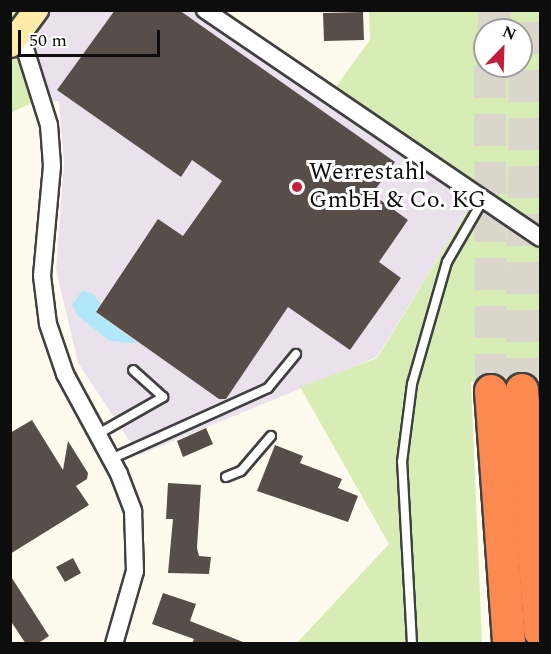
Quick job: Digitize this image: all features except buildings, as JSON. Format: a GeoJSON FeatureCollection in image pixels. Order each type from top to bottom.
{"type":"FeatureCollection","features":[{"type":"Feature","properties":{"kind":"highway"},"geometry":{"type":"LineString","coordinates":[[509,644],[507,390],[540,631]]}},
{"type":"Feature","properties":{"kind":"street"},"geometry":{"type":"LineString","coordinates":[[36,10],[15,39],[49,125],[52,165],[42,276],[48,324],[64,374],[111,459],[133,511],[136,537],[129,604],[114,644]]}},
{"type":"Feature","properties":{"kind":"street"},"geometry":{"type":"LineString","coordinates":[[205,10],[540,238]]}},
{"type":"Feature","properties":{"kind":"lane"},"geometry":{"type":"LineString","coordinates":[[412,644],[402,462],[412,384],[447,262],[483,200]]}},
{"type":"Feature","properties":{"kind":"lane"},"geometry":{"type":"LineString","coordinates":[[111,459],[268,388],[296,354]]}},
{"type":"Feature","properties":{"kind":"lane"},"geometry":{"type":"LineString","coordinates":[[98,434],[163,398],[133,370]]}},
{"type":"Feature","properties":{"kind":"lane"},"geometry":{"type":"LineString","coordinates":[[226,477],[241,471],[272,436]]}},
{"type":"Feature","properties":{"kind":"shaded area"},"geometry":{"type":"Polygon","coordinates":[[[28,11],[199,11],[473,201],[377,357],[139,455],[78,363],[56,269],[64,163],[59,101],[35,101],[28,11]]]}},
{"type":"Feature","properties":{"kind":"green space"},"geometry":{"type":"Polygon","coordinates":[[[11,11],[28,11],[35,101],[11,113],[11,11]]]}},
{"type":"Feature","properties":{"kind":"green space"},"geometry":{"type":"Polygon","coordinates":[[[369,11],[540,11],[540,379],[471,382],[482,643],[296,644],[389,544],[300,387],[377,358],[473,201],[327,99],[370,40],[369,11]]]}},
{"type":"Feature","properties":{"kind":"water"},"geometry":{"type":"Polygon","coordinates":[[[82,291],[92,293],[101,304],[95,312],[138,343],[110,341],[78,316],[72,305],[82,291]]]}},
{"type":"Feature","properties":{"kind":"tunnel"},"geometry":{"type":"LineString","coordinates":[[494,18],[495,10]]}},
{"type":"Feature","properties":{"kind":"tunnel"},"geometry":{"type":"LineString","coordinates":[[522,390],[525,10]]}},
{"type":"Feature","properties":{"kind":"tunnel"},"geometry":{"type":"LineString","coordinates":[[490,78],[491,391]]}},
{"type":"Feature","properties":{"kind":"place","name":"Werrestahl GmbH & Co. KG"},"geometry":{"type":"Point","coordinates":[297,187]}}]}
